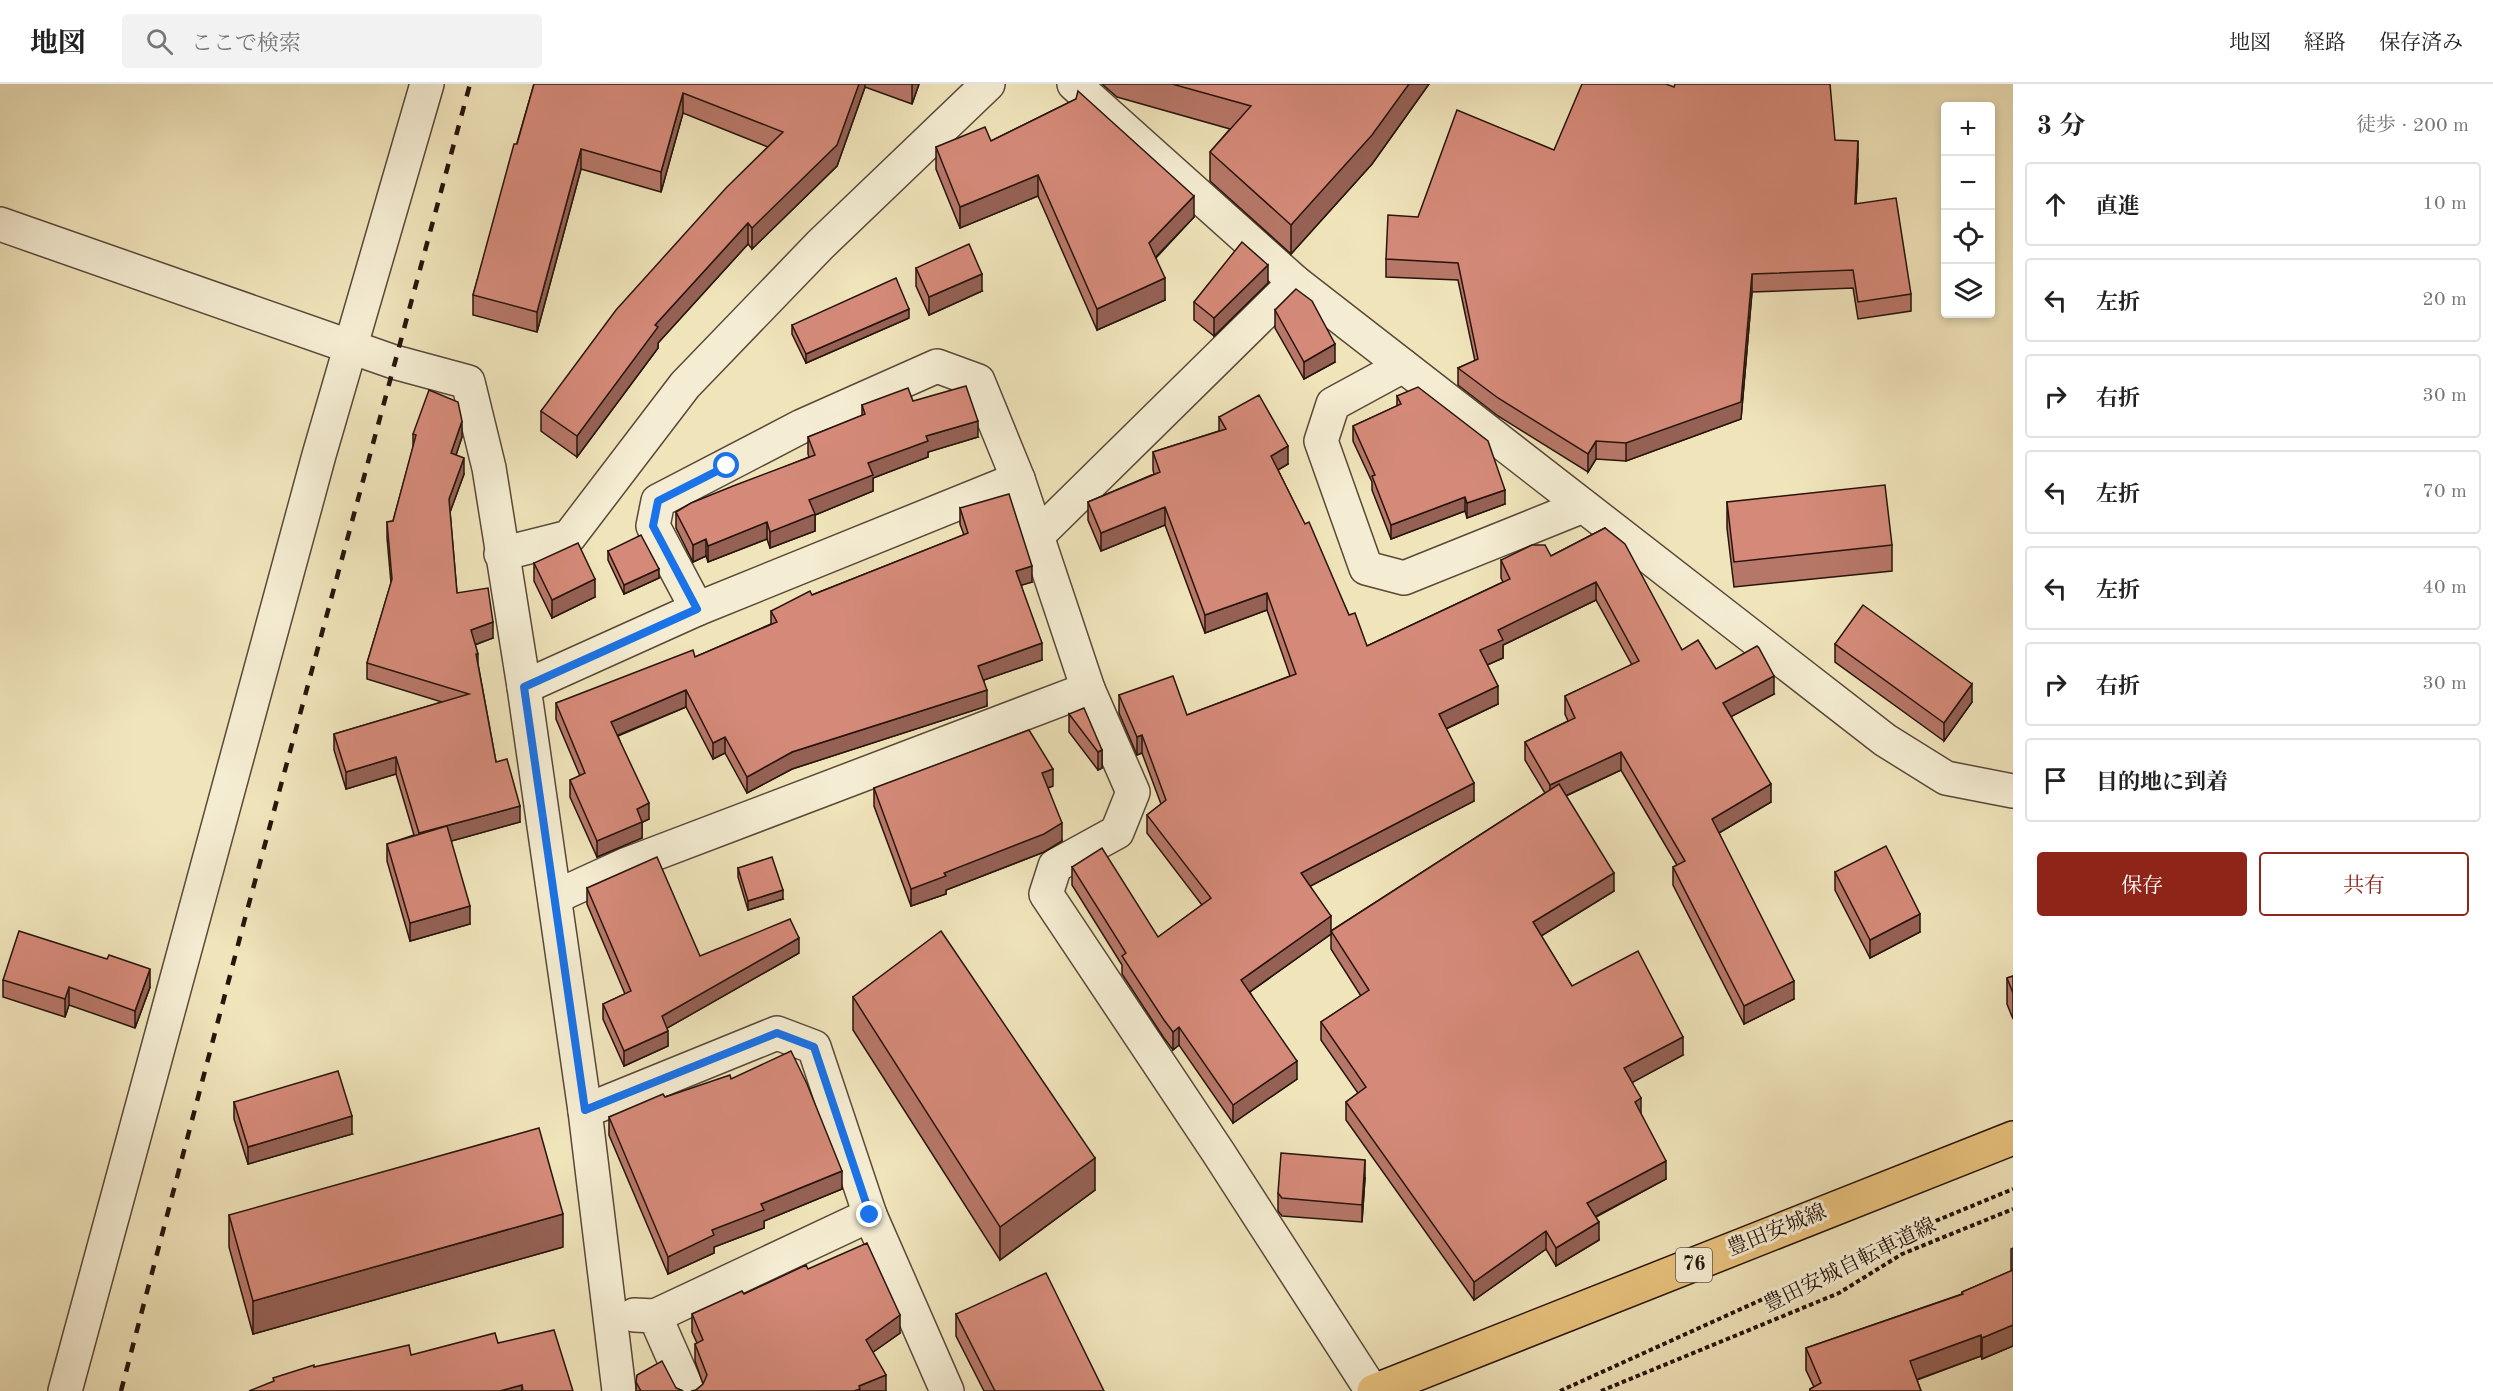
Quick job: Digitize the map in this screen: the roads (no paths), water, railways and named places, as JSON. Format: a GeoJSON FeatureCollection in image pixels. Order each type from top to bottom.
{"type":"FeatureCollection","features":[{"type":"Feature","properties":{"kind":"main road","name":"豊田安城線"},"geometry":{"type":"LineString","coordinates":[[1373,1391],[2013,1138]]}},
{"type":"Feature","properties":{"kind":"street"},"geometry":{"type":"LineString","coordinates":[[65,1391],[319,455],[427,84]]}},
{"type":"Feature","properties":{"kind":"street"},"geometry":{"type":"LineString","coordinates":[[501,554],[569,537],[685,385],[820,245],[988,84]]}},
{"type":"Feature","properties":{"kind":"street"},"geometry":{"type":"LineString","coordinates":[[1074,84],[1295,282],[1885,740],[1946,778],[2013,791]]}},
{"type":"Feature","properties":{"kind":"street"},"geometry":{"type":"LineString","coordinates":[[0,224],[394,362],[468,381],[489,468],[524,687],[585,1110],[619,1391]]}},
{"type":"Feature","properties":{"kind":"street"},"geometry":{"type":"LineString","coordinates":[[1037,536],[1295,282]]}},
{"type":"Feature","properties":{"kind":"street"},"geometry":{"type":"LineString","coordinates":[[697,609],[653,526],[658,501],[802,426],[937,366],[978,381],[1018,479],[1088,689],[1133,792],[1117,832],[1054,866],[1046,894],[1218,1152],[1373,1391]]}},
{"type":"Feature","properties":{"kind":"street"},"geometry":{"type":"LineString","coordinates":[[1403,366],[1333,404],[1321,441],[1366,568],[1404,578],[1584,506]]}},
{"type":"Feature","properties":{"kind":"street"},"geometry":{"type":"LineString","coordinates":[[524,687],[697,609],[1018,479]]}},
{"type":"Feature","properties":{"kind":"street"},"geometry":{"type":"LineString","coordinates":[[555,897],[625,865],[1088,689]]}},
{"type":"Feature","properties":{"kind":"street"},"geometry":{"type":"LineString","coordinates":[[585,1110],[777,1033],[814,1047],[870,1215],[946,1391]]}},
{"type":"Feature","properties":{"kind":"street"},"geometry":{"type":"LineString","coordinates":[[608,1313],[654,1316],[870,1215]]}},
{"type":"Feature","properties":{"kind":"street"},"geometry":{"type":"LineString","coordinates":[[654,1316],[688,1391]]}},
{"type":"Feature","properties":{"kind":"railway"},"geometry":{"type":"LineString","coordinates":[[121,1391],[244,922],[470,84]]}}]}
